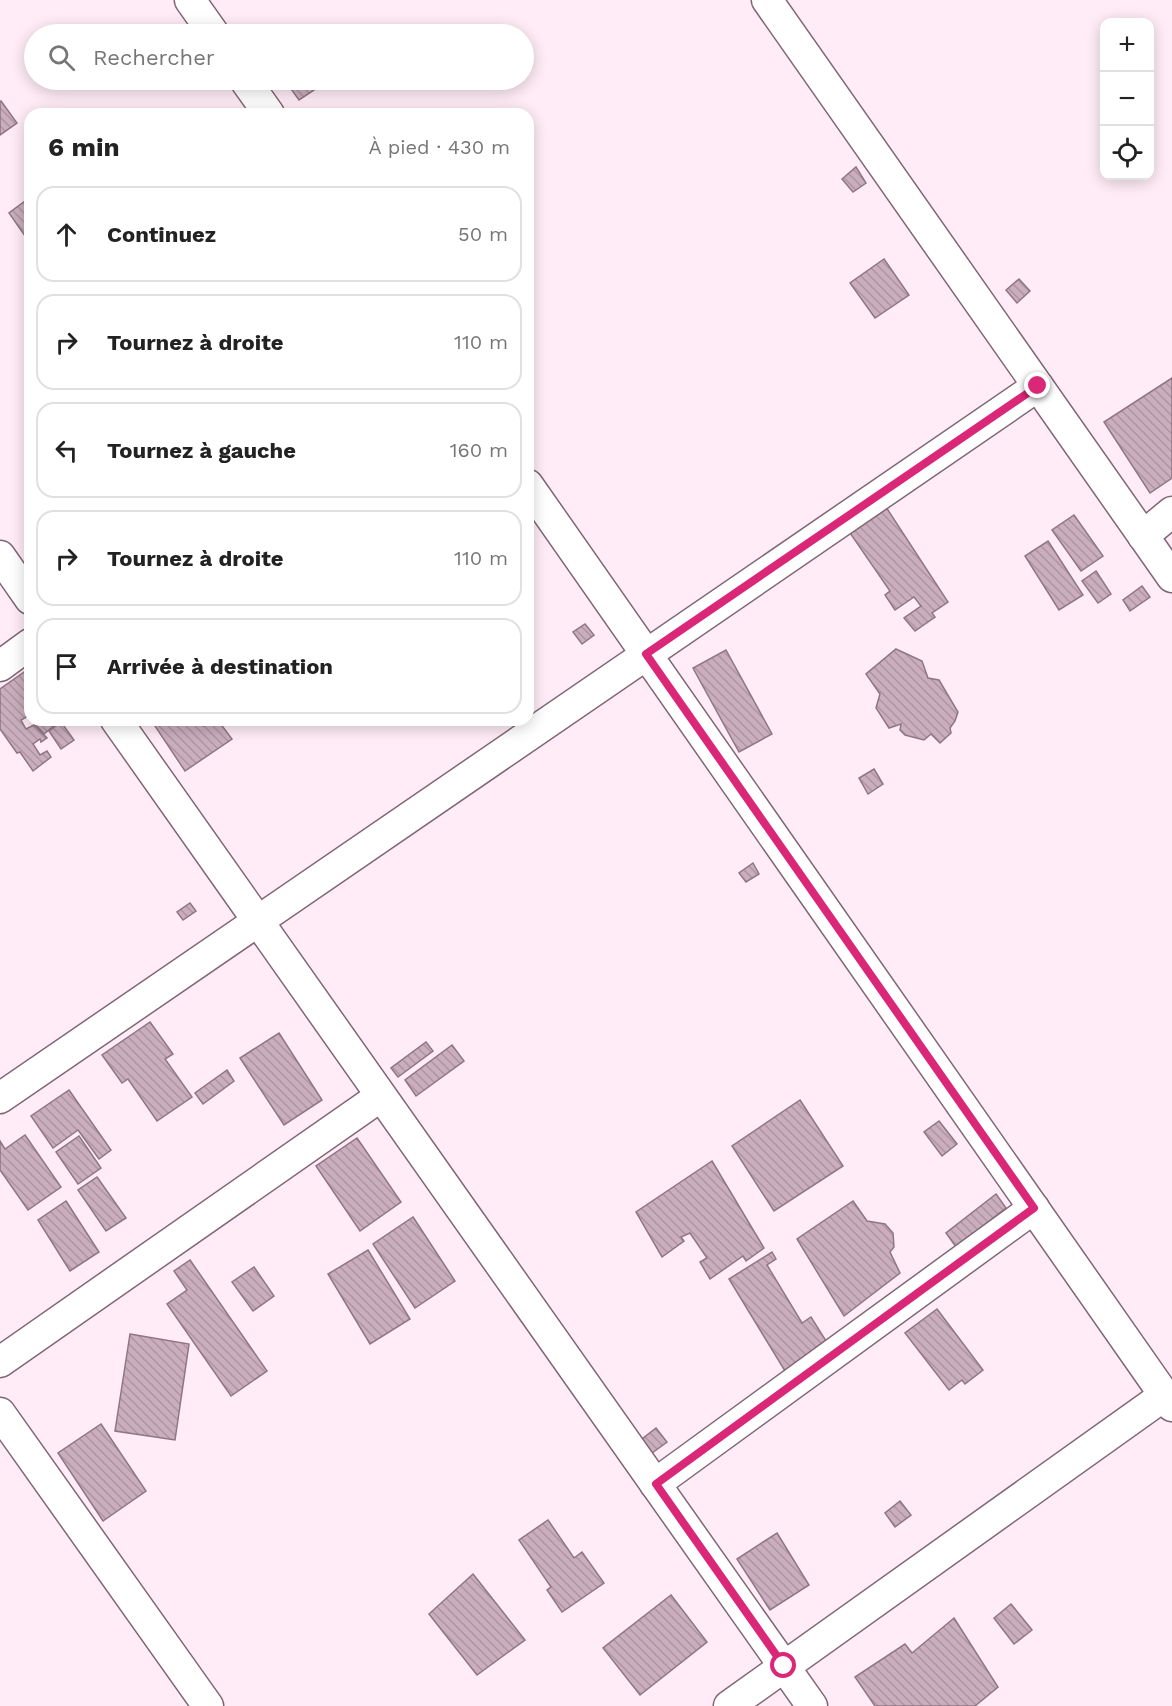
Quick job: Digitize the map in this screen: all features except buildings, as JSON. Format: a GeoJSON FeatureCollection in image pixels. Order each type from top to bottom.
{"type":"FeatureCollection","features":[{"type":"Feature","properties":{"kind":"street"},"geometry":{"type":"LineString","coordinates":[[190,0],[207,24]]}},
{"type":"Feature","properties":{"kind":"street"},"geometry":{"type":"LineString","coordinates":[[767,0],[1172,577]]}},
{"type":"Feature","properties":{"kind":"street"},"geometry":{"type":"LineString","coordinates":[[252,90],[265,108]]}},
{"type":"Feature","properties":{"kind":"street"},"geometry":{"type":"LineString","coordinates":[[0,1098],[1038,386]]}},
{"type":"Feature","properties":{"kind":"street"},"geometry":{"type":"LineString","coordinates":[[534,493],[1168,1401],[729,1706]]}},
{"type":"Feature","properties":{"kind":"street"},"geometry":{"type":"LineString","coordinates":[[1143,536],[1172,512]]}},
{"type":"Feature","properties":{"kind":"street"},"geometry":{"type":"LineString","coordinates":[[0,556],[24,590]]}},
{"type":"Feature","properties":{"kind":"street"},"geometry":{"type":"LineString","coordinates":[[0,666],[24,648]]}},
{"type":"Feature","properties":{"kind":"street"},"geometry":{"type":"LineString","coordinates":[[120,726],[812,1706]]}},
{"type":"Feature","properties":{"kind":"street"},"geometry":{"type":"LineString","coordinates":[[0,1362],[381,1096]]}},
{"type":"Feature","properties":{"kind":"street"},"geometry":{"type":"LineString","coordinates":[[656,1484],[1034,1208]]}},
{"type":"Feature","properties":{"kind":"street"},"geometry":{"type":"LineString","coordinates":[[0,1413],[208,1706]]}},
{"type":"Feature","properties":{"kind":"route"},"geometry":{"type":"LineString","coordinates":[[784,1666],[656,1484],[1034,1208],[646,654],[1038,386]]}}]}
